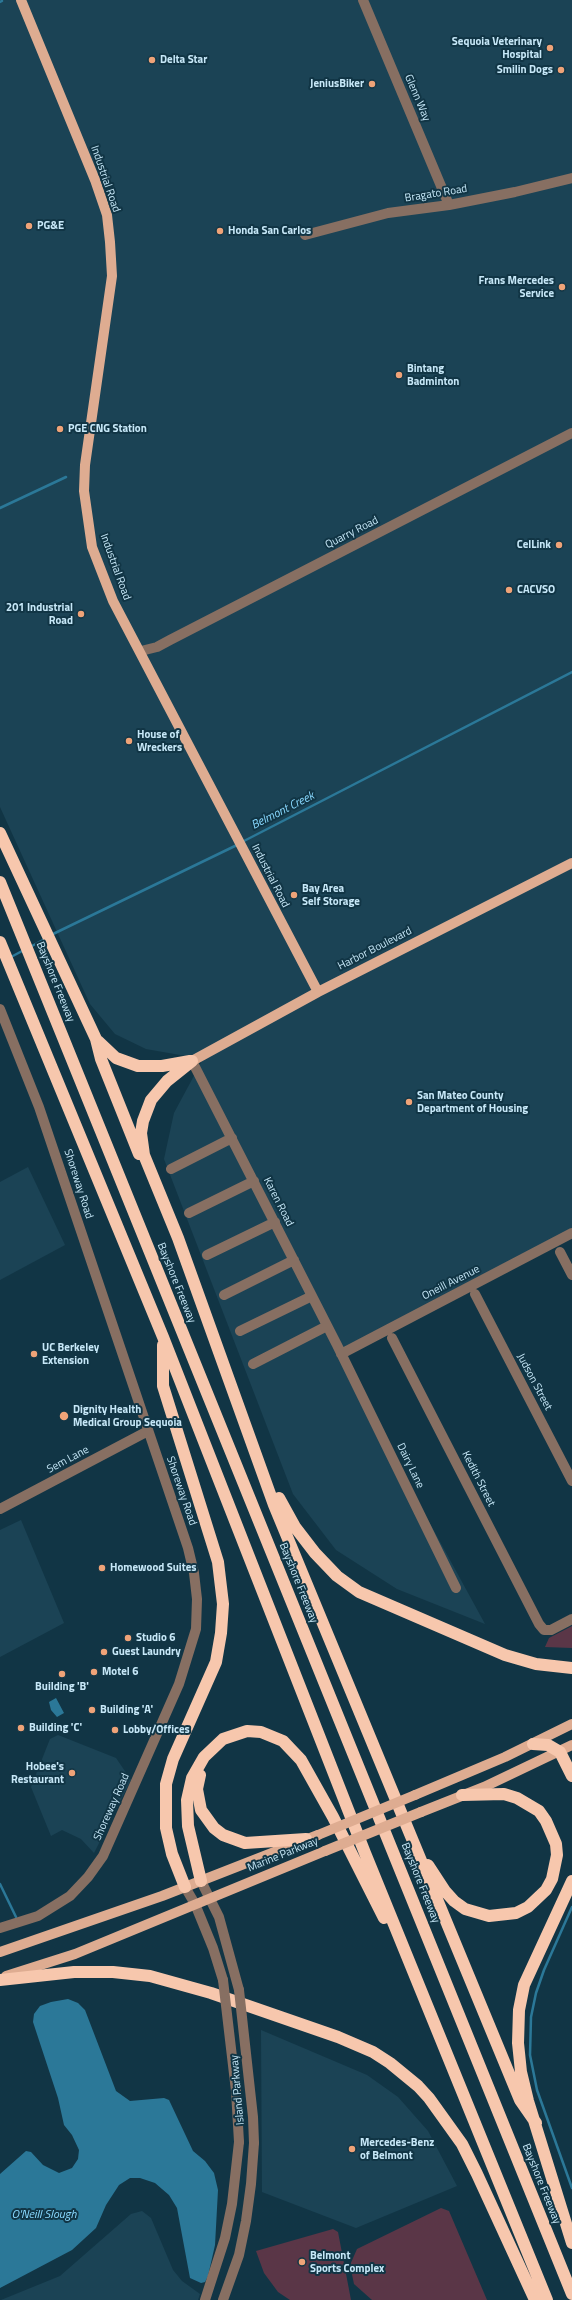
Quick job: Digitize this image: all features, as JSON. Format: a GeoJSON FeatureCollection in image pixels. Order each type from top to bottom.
{"type":"FeatureCollection","features":[{"type":"Feature","properties":{"kind":"highway"},"geometry":{"type":"LineString","coordinates":[[0,833],[96,1039],[104,1066],[154,1191],[178,1238]]}},
{"type":"Feature","properties":{"kind":"highway","name":"Bayshore Freeway"},"geometry":{"type":"LineString","coordinates":[[0,882],[572,2294]]}},
{"type":"Feature","properties":{"kind":"highway"},"geometry":{"type":"LineString","coordinates":[[0,942],[163,1337],[424,1999],[547,2300]]}},
{"type":"Feature","properties":{"kind":"highway"},"geometry":{"type":"LineString","coordinates":[[96,1039],[116,1058],[138,1066],[150,1067],[192,1061]]}},
{"type":"Feature","properties":{"kind":"highway"},"geometry":{"type":"LineString","coordinates":[[192,1061],[167,1081],[151,1100],[146,1110],[141,1133],[144,1155],[178,1238],[264,1472],[274,1505],[520,2100],[536,2124]]}},
{"type":"Feature","properties":{"kind":"highway"},"geometry":{"type":"LineString","coordinates":[[163,1337],[163,1386],[218,1562],[223,1604],[221,1633],[216,1662],[173,1759],[166,1784],[165,1813],[168,1842],[185,1887]]}},
{"type":"Feature","properties":{"kind":"highway"},"geometry":{"type":"LineString","coordinates":[[264,1472],[305,1541],[337,1576],[359,1592],[505,1655],[536,1664],[572,1668]]}},
{"type":"Feature","properties":{"kind":"highway"},"geometry":{"type":"LineString","coordinates":[[201,1881],[190,1839],[187,1800],[192,1778],[209,1751],[223,1739],[247,1731],[273,1735],[293,1749],[310,1775],[333,1817],[424,1999]]}},
{"type":"Feature","properties":{"kind":"highway"},"geometry":{"type":"LineString","coordinates":[[532,1744],[548,1745],[560,1752],[572,1776]]}},
{"type":"Feature","properties":{"kind":"highway"},"geometry":{"type":"LineString","coordinates":[[209,1751],[202,1766],[197,1790],[201,1810],[214,1828],[234,1840],[245,1843],[312,1837]]}},
{"type":"Feature","properties":{"kind":"highway"},"geometry":{"type":"LineString","coordinates":[[414,1842],[445,1891],[465,1909],[489,1916],[503,1916],[516,1913],[538,1900],[552,1879],[557,1855],[556,1844],[546,1821],[539,1811],[517,1798],[504,1794],[462,1795]]}},
{"type":"Feature","properties":{"kind":"highway"},"geometry":{"type":"LineString","coordinates":[[572,1881],[566,1899],[535,1957],[521,1999],[518,2028],[519,2058],[526,2094],[572,2243]]}},
{"type":"Feature","properties":{"kind":"highway"},"geometry":{"type":"LineString","coordinates":[[0,1980],[74,1972],[113,1972],[150,1976],[211,1993],[338,2037],[373,2052],[390,2063],[422,2090],[462,2144],[535,2300]]}},
{"type":"Feature","properties":{"kind":"main road","name":"Industrial Road"},"geometry":{"type":"LineString","coordinates":[[21,0],[95,180],[106,214],[111,246],[112,276],[84,465],[84,491],[92,547],[113,600],[318,992]]}},
{"type":"Feature","properties":{"kind":"main road","name":"Harbor Boulevard"},"geometry":{"type":"LineString","coordinates":[[192,1061],[318,992],[572,863]]}},
{"type":"Feature","properties":{"kind":"main road","name":"Marine Parkway"},"geometry":{"type":"LineString","coordinates":[[0,1952],[185,1887],[312,1837],[415,1795],[532,1744],[572,1724]]}},
{"type":"Feature","properties":{"kind":"main road","name":"Marine Parkway"},"geometry":{"type":"LineString","coordinates":[[0,1977],[74,1954],[422,1812],[560,1752],[572,1745]]}},
{"type":"Feature","properties":{"kind":"street","name":"Glenn Way"},"geometry":{"type":"LineString","coordinates":[[363,0],[449,205]]}},
{"type":"Feature","properties":{"kind":"street","name":"Bragato Road"},"geometry":{"type":"LineString","coordinates":[[305,235],[388,213],[449,205],[515,192],[572,178]]}},
{"type":"Feature","properties":{"kind":"street","name":"Quarry Road"},"geometry":{"type":"LineString","coordinates":[[141,651],[158,647],[572,432]]}},
{"type":"Feature","properties":{"kind":"street","name":"Shoreway Road"},"geometry":{"type":"LineString","coordinates":[[0,1009],[39,1107],[188,1548],[194,1573],[197,1599],[196,1629],[176,1692],[103,1856],[88,1877],[70,1896],[33,1919],[0,1928]]}},
{"type":"Feature","properties":{"kind":"street","name":"Karen Road"},"geometry":{"type":"LineString","coordinates":[[192,1061],[341,1354]]}},
{"type":"Feature","properties":{"kind":"street"},"geometry":{"type":"LineString","coordinates":[[170,1170],[232,1138]]}},
{"type":"Feature","properties":{"kind":"street"},"geometry":{"type":"LineString","coordinates":[[189,1213],[254,1181]]}},
{"type":"Feature","properties":{"kind":"street"},"geometry":{"type":"LineString","coordinates":[[207,1255],[274,1222]]}},
{"type":"Feature","properties":{"kind":"street","name":"Oneill Avenue"},"geometry":{"type":"LineString","coordinates":[[341,1354],[572,1233]]}},
{"type":"Feature","properties":{"kind":"street"},"geometry":{"type":"LineString","coordinates":[[560,1252],[572,1275]]}},
{"type":"Feature","properties":{"kind":"street"},"geometry":{"type":"LineString","coordinates":[[224,1295],[294,1260]]}},
{"type":"Feature","properties":{"kind":"street","name":"Judson Street"},"geometry":{"type":"LineString","coordinates":[[474,1294],[572,1481]]}},
{"type":"Feature","properties":{"kind":"street"},"geometry":{"type":"LineString","coordinates":[[240,1331],[312,1296]]}},
{"type":"Feature","properties":{"kind":"street"},"geometry":{"type":"LineString","coordinates":[[253,1364],[327,1326]]}},
{"type":"Feature","properties":{"kind":"street","name":"Kedith Street"},"geometry":{"type":"LineString","coordinates":[[392,1338],[539,1624],[544,1630],[551,1630],[572,1619]]}},
{"type":"Feature","properties":{"kind":"street","name":"Dairy Lane"},"geometry":{"type":"LineString","coordinates":[[341,1354],[456,1588]]}},
{"type":"Feature","properties":{"kind":"street","name":"Sem Lane"},"geometry":{"type":"LineString","coordinates":[[0,1509],[148,1432]]}},
{"type":"Feature","properties":{"kind":"street","name":"Island Parkway"},"geometry":{"type":"LineString","coordinates":[[201,1881],[210,1898],[227,1941],[240,1990],[254,2117],[251,2184],[246,2221],[238,2255],[223,2300]]}},
{"type":"Feature","properties":{"kind":"street","name":"Island Parkway"},"geometry":{"type":"LineString","coordinates":[[185,1887],[195,1904],[215,1953],[222,1980],[236,2091],[238,2142],[232,2204],[217,2268],[205,2300]]}},
{"type":"Feature","properties":{"kind":"shaded area"},"geometry":{"type":"Polygon","coordinates":[[[0,0],[572,0],[572,1231],[340,1359],[485,1624],[397,1589],[336,1550],[293,1494],[164,1159],[174,1113],[203,1059],[146,1049],[115,1034],[90,1004],[0,807],[0,0]]]}},
{"type":"Feature","properties":{"kind":"shaded area"},"geometry":{"type":"Polygon","coordinates":[[[28,1167],[65,1245],[0,1280],[0,1182],[28,1167]]]}},
{"type":"Feature","properties":{"kind":"shaded area"},"geometry":{"type":"Polygon","coordinates":[[[21,1520],[64,1623],[0,1657],[0,1530],[21,1520]]]}},
{"type":"Feature","properties":{"kind":"shaded area"},"geometry":{"type":"Polygon","coordinates":[[[572,1626],[572,1648],[545,1647],[549,1638],[572,1626]]]}},
{"type":"Feature","properties":{"kind":"shaded area"},"geometry":{"type":"Polygon","coordinates":[[[58,1735],[116,1758],[131,1780],[94,1853],[81,1839],[62,1830],[51,1836],[31,1787],[50,1739],[58,1735]]]}},
{"type":"Feature","properties":{"kind":"shaded area"},"geometry":{"type":"Polygon","coordinates":[[[261,2030],[367,2075],[398,2097],[428,2131],[457,2186],[356,2228],[262,2192],[261,2030]]]}},
{"type":"Feature","properties":{"kind":"shaded area"},"geometry":{"type":"Polygon","coordinates":[[[441,2208],[449,2211],[487,2300],[372,2300],[354,2284],[350,2265],[357,2249],[441,2208]]]}},
{"type":"Feature","properties":{"kind":"shaded area"},"geometry":{"type":"Polygon","coordinates":[[[142,2211],[151,2218],[173,2270],[182,2281],[200,2294],[198,2300],[1,2300],[60,2276],[131,2214],[142,2211]]]}},
{"type":"Feature","properties":{"kind":"shaded area","name":"Belmont Sports Complex"},"geometry":{"type":"Polygon","coordinates":[[[333,2229],[338,2232],[351,2300],[290,2300],[278,2292],[264,2273],[256,2251],[333,2229]]]}},
{"type":"Feature","properties":{"kind":"water"},"geometry":{"type":"Polygon","coordinates":[[[56,1698],[64,1713],[57,1717],[51,1710],[49,1702],[56,1698]]]}},
{"type":"Feature","properties":{"kind":"water","name":"O'Neill Slough"},"geometry":{"type":"Polygon","coordinates":[[[68,1999],[78,2003],[85,2010],[116,2091],[130,2101],[164,2098],[169,2100],[193,2151],[205,2161],[214,2173],[218,2190],[215,2245],[208,2276],[205,2282],[201,2283],[190,2278],[177,2208],[169,2195],[155,2183],[140,2178],[130,2178],[119,2185],[106,2205],[96,2228],[72,2250],[0,2288],[0,2174],[26,2151],[31,2152],[43,2165],[59,2173],[72,2168],[78,2159],[79,2150],[72,2135],[64,2125],[58,2098],[33,2022],[34,2014],[40,2006],[51,2002],[68,1999]]]}},
{"type":"Feature","properties":{"kind":"waterway"},"geometry":{"type":"LineString","coordinates":[[0,508],[66,477]]}},
{"type":"Feature","properties":{"kind":"waterway","name":"Belmont Creek"},"geometry":{"type":"LineString","coordinates":[[242,842],[572,672]]}},
{"type":"Feature","properties":{"kind":"waterway","name":"Belmont Creek"},"geometry":{"type":"LineString","coordinates":[[51,935],[237,845]]}},
{"type":"Feature","properties":{"kind":"waterway","name":"Belmont Creek"},"geometry":{"type":"LineString","coordinates":[[30,947],[45,939]]}},
{"type":"Feature","properties":{"kind":"waterway","name":"Belmont Creek"},"geometry":{"type":"LineString","coordinates":[[11,957],[24,950]]}},
{"type":"Feature","properties":{"kind":"waterway","name":"Belmont Creek"},"geometry":{"type":"LineString","coordinates":[[0,1884],[16,1917]]}},
{"type":"Feature","properties":{"kind":"waterway"},"geometry":{"type":"LineString","coordinates":[[572,1907],[544,1970],[536,1993],[531,2017],[530,2055],[537,2090],[572,2188]]}},
{"type":"Feature","properties":{"kind":"place","name":"Sequoia Veterinary Hospital"},"geometry":{"type":"Point","coordinates":[550,48]}},
{"type":"Feature","properties":{"kind":"place","name":"Delta Star"},"geometry":{"type":"Point","coordinates":[152,60]}},
{"type":"Feature","properties":{"kind":"place","name":"Smilin Dogs"},"geometry":{"type":"Point","coordinates":[561,70]}},
{"type":"Feature","properties":{"kind":"place","name":"JeniusBiker"},"geometry":{"type":"Point","coordinates":[372,84]}},
{"type":"Feature","properties":{"kind":"place","name":"PG&E"},"geometry":{"type":"Point","coordinates":[29,226]}},
{"type":"Feature","properties":{"kind":"place","name":"Honda San Carlos"},"geometry":{"type":"Point","coordinates":[220,231]}},
{"type":"Feature","properties":{"kind":"place","name":"Frans Mercedes Service"},"geometry":{"type":"Point","coordinates":[562,287]}},
{"type":"Feature","properties":{"kind":"place","name":"Bintang Badminton"},"geometry":{"type":"Point","coordinates":[399,375]}},
{"type":"Feature","properties":{"kind":"place","name":"PGE CNG Station"},"geometry":{"type":"Point","coordinates":[60,429]}},
{"type":"Feature","properties":{"kind":"place","name":"CelLink"},"geometry":{"type":"Point","coordinates":[559,545]}},
{"type":"Feature","properties":{"kind":"place","name":"CACVSO"},"geometry":{"type":"Point","coordinates":[509,590]}},
{"type":"Feature","properties":{"kind":"place","name":"201 Industrial Road"},"geometry":{"type":"Point","coordinates":[81,614]}},
{"type":"Feature","properties":{"kind":"place","name":"House of Wreckers"},"geometry":{"type":"Point","coordinates":[129,741]}},
{"type":"Feature","properties":{"kind":"place","name":"Bay Area Self Storage"},"geometry":{"type":"Point","coordinates":[294,895]}},
{"type":"Feature","properties":{"kind":"place","name":"San Mateo County Department of Housing"},"geometry":{"type":"Point","coordinates":[409,1102]}},
{"type":"Feature","properties":{"kind":"place","name":"UC Berkeley Extension"},"geometry":{"type":"Point","coordinates":[34,1354]}},
{"type":"Feature","properties":{"kind":"place","name":"Dignity Health Medical Group Sequoia"},"geometry":{"type":"Point","coordinates":[64,1416]}},
{"type":"Feature","properties":{"kind":"place","name":"Homewood Suites"},"geometry":{"type":"Point","coordinates":[102,1568]}},
{"type":"Feature","properties":{"kind":"place","name":"Studio 6"},"geometry":{"type":"Point","coordinates":[128,1638]}},
{"type":"Feature","properties":{"kind":"place","name":"Guest Laundry"},"geometry":{"type":"Point","coordinates":[104,1652]}},
{"type":"Feature","properties":{"kind":"place","name":"Motel 6"},"geometry":{"type":"Point","coordinates":[94,1672]}},
{"type":"Feature","properties":{"kind":"place","name":"Building 'B'"},"geometry":{"type":"Point","coordinates":[62,1674]}},
{"type":"Feature","properties":{"kind":"place","name":"Building 'A'"},"geometry":{"type":"Point","coordinates":[92,1710]}},
{"type":"Feature","properties":{"kind":"place","name":"Building 'C'"},"geometry":{"type":"Point","coordinates":[21,1728]}},
{"type":"Feature","properties":{"kind":"place","name":"Lobby/Offices"},"geometry":{"type":"Point","coordinates":[115,1730]}},
{"type":"Feature","properties":{"kind":"place","name":"Hobee's Restaurant"},"geometry":{"type":"Point","coordinates":[72,1773]}},
{"type":"Feature","properties":{"kind":"place","name":"Mercedes-Benz of Belmont"},"geometry":{"type":"Point","coordinates":[352,2149]}},
{"type":"Feature","properties":{"kind":"place","name":"Belmont Sports Complex"},"geometry":{"type":"Point","coordinates":[302,2262]}}]}
